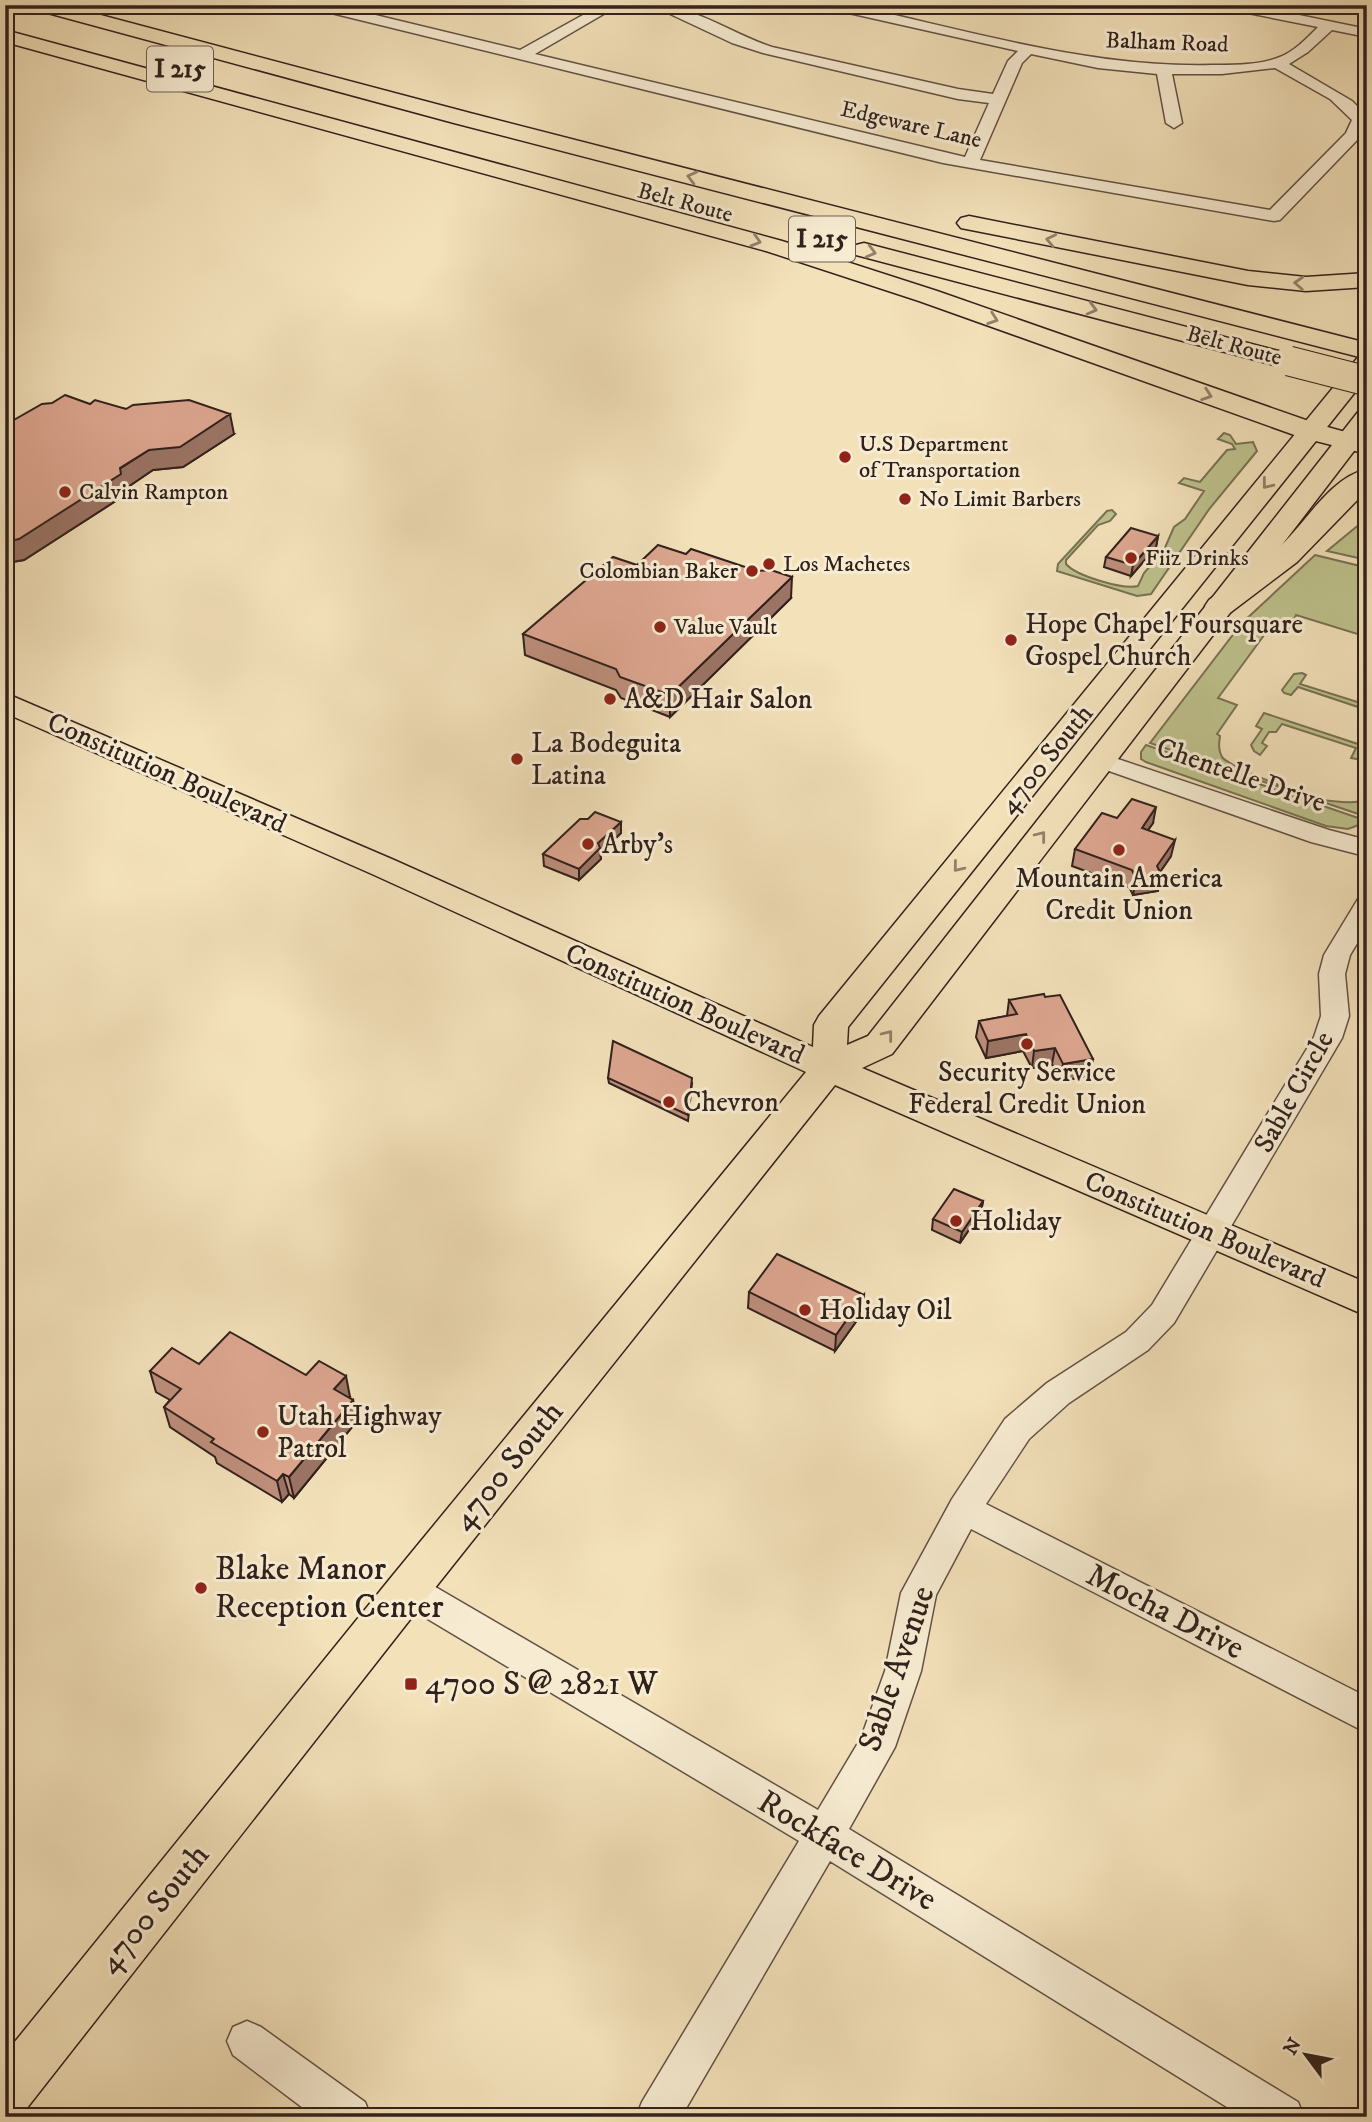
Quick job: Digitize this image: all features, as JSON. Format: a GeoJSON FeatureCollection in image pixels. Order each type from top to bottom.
{"type":"FeatureCollection","features":[{"type":"Feature","properties":{"kind":"highway"},"geometry":{"type":"LineString","coordinates":[[42,6],[460,101],[764,174]]}},
{"type":"Feature","properties":{"kind":"highway","name":"Belt Route"},"geometry":{"type":"LineString","coordinates":[[42,6],[880,214],[1315,331],[1367,351]]}},
{"type":"Feature","properties":{"kind":"highway","name":"Belt Route"},"geometry":{"type":"LineString","coordinates":[[5,19],[355,117],[1367,381]]}},
{"type":"Feature","properties":{"kind":"highway"},"geometry":{"type":"LineString","coordinates":[[5,36],[751,239],[928,296],[1310,431],[1357,444]]}},
{"type":"Feature","properties":{"kind":"highway"},"geometry":{"type":"LineString","coordinates":[[830,190],[880,214]]}},
{"type":"Feature","properties":{"kind":"highway"},"geometry":{"type":"LineString","coordinates":[[948,218],[1248,278],[1306,284],[1367,281]]}},
{"type":"Feature","properties":{"kind":"highway"},"geometry":{"type":"LineString","coordinates":[[1315,331],[1367,337]]}},
{"type":"Feature","properties":{"kind":"highway"},"geometry":{"type":"LineString","coordinates":[[1220,606],[1287,556],[1349,489],[1367,477]]}},
{"type":"Feature","properties":{"kind":"main road","name":"4700 South"},"geometry":{"type":"LineString","coordinates":[[829,1068],[831,1024],[1367,361]]}},
{"type":"Feature","properties":{"kind":"main road","name":"4700 South"},"geometry":{"type":"LineString","coordinates":[[5,2095],[408,1589],[829,1068],[880,1045],[1220,606],[1357,444],[1367,417]]}},
{"type":"Feature","properties":{"kind":"main road","name":"Constitution Boulevard"},"geometry":{"type":"LineString","coordinates":[[5,702],[383,867],[829,1068],[1367,1300]]}},
{"type":"Feature","properties":{"kind":"street","name":"Edgeware Lane"},"geometry":{"type":"LineString","coordinates":[[316,5],[908,150],[1274,216],[1353,135],[1361,111],[1277,63]]}},
{"type":"Feature","properties":{"kind":"street"},"geometry":{"type":"LineString","coordinates":[[523,55],[612,5]]}},
{"type":"Feature","properties":{"kind":"street"},"geometry":{"type":"LineString","coordinates":[[658,5],[737,40],[768,50],[958,94],[999,100]]}},
{"type":"Feature","properties":{"kind":"street","name":"Balham Road"},"geometry":{"type":"LineString","coordinates":[[831,5],[1118,68],[1239,68],[1277,63],[1294,55],[1328,26]]}},
{"type":"Feature","properties":{"kind":"street"},"geometry":{"type":"LineString","coordinates":[[1228,5],[1367,33]]}},
{"type":"Feature","properties":{"kind":"street"},"geometry":{"type":"LineString","coordinates":[[971,163],[1015,61],[1028,49]]}},
{"type":"Feature","properties":{"kind":"street"},"geometry":{"type":"LineString","coordinates":[[1163,69],[1174,123]]}},
{"type":"Feature","properties":{"kind":"street","name":"Chentelle Drive"},"geometry":{"type":"LineString","coordinates":[[1100,760],[1365,850]]}},
{"type":"Feature","properties":{"kind":"street","name":"Sable Circle"},"geometry":{"type":"LineString","coordinates":[[1213,1233],[1328,1038],[1335,1016],[1332,974],[1337,955],[1367,905]]}},
{"type":"Feature","properties":{"kind":"street","name":"Sable Avenue"},"geometry":{"type":"LineString","coordinates":[[657,2117],[876,1747],[903,1671],[919,1593],[964,1509],[1017,1429],[1058,1393],[1136,1341],[1163,1314],[1213,1233]]}},
{"type":"Feature","properties":{"kind":"street","name":"Mocha Drive"},"geometry":{"type":"LineString","coordinates":[[964,1509],[1367,1716]]}},
{"type":"Feature","properties":{"kind":"street","name":"Rockface Drive"},"geometry":{"type":"LineString","coordinates":[[408,1589],[824,1836],[1283,2117]]}},
{"type":"Feature","properties":{"kind":"street"},"geometry":{"type":"LineString","coordinates":[[247,2041],[350,2117]]}},
{"type":"Feature","properties":{"kind":"green space"},"geometry":{"type":"Polygon","coordinates":[[[1224,433],[1230,435],[1236,444],[1253,442],[1257,451],[1210,508],[1151,594],[1137,596],[1057,571],[1058,564],[1107,511],[1112,510],[1116,514],[1110,521],[1098,525],[1066,560],[1066,564],[1071,569],[1101,581],[1122,586],[1138,586],[1144,573],[1164,550],[1174,527],[1185,519],[1204,491],[1179,483],[1184,478],[1200,482],[1227,450],[1235,449],[1232,444],[1218,439],[1224,433]]]}},
{"type":"Feature","properties":{"kind":"green space"},"geometry":{"type":"Polygon","coordinates":[[[1367,518],[1367,560],[1327,551],[1367,518]]]}},
{"type":"Feature","properties":{"kind":"green space"},"geometry":{"type":"Polygon","coordinates":[[[1315,555],[1360,566],[1367,576],[1367,637],[1296,615],[1290,629],[1273,623],[1218,698],[1237,705],[1217,734],[1220,736],[1220,752],[1222,757],[1240,768],[1308,795],[1339,802],[1367,800],[1367,817],[1150,743],[1242,623],[1315,555]]]}},
{"type":"Feature","properties":{"kind":"green space"},"geometry":{"type":"Polygon","coordinates":[[[1294,674],[1306,675],[1300,684],[1367,705],[1367,710],[1298,687],[1291,695],[1284,693],[1282,690],[1294,674]]]}},
{"type":"Feature","properties":{"kind":"green space"},"geometry":{"type":"Polygon","coordinates":[[[1264,713],[1358,744],[1367,735],[1367,761],[1351,758],[1356,748],[1282,724],[1276,732],[1269,732],[1262,743],[1267,746],[1260,755],[1251,745],[1262,729],[1256,726],[1264,713]]]}},
{"type":"Feature","properties":{"kind":"green space"},"geometry":{"type":"Polygon","coordinates":[[[1146,745],[1367,822],[1348,829],[1326,826],[1146,762],[1141,759],[1141,752],[1146,745]]]}},
{"type":"Feature","properties":{"kind":"building","name":"Calvin Rampton"},"geometry":{"type":"Polygon","coordinates":[[[65,395],[90,404],[95,400],[126,409],[133,405],[189,400],[230,414],[180,447],[149,450],[120,468],[121,474],[19,539],[6,542],[5,425],[42,404],[52,403],[65,395]]]}},
{"type":"Feature","properties":{"kind":"building"},"geometry":{"type":"Polygon","coordinates":[[[1131,528],[1158,536],[1133,565],[1106,557],[1131,528]]]}},
{"type":"Feature","properties":{"kind":"building","name":"Value Vault"},"geometry":{"type":"Polygon","coordinates":[[[658,545],[686,554],[691,549],[757,571],[771,570],[792,577],[670,695],[620,677],[616,669],[523,634],[613,557],[637,565],[658,545]]]}},
{"type":"Feature","properties":{"kind":"building","name":"Mountain America Credit Union"},"geometry":{"type":"Polygon","coordinates":[[[1132,799],[1156,807],[1142,828],[1175,840],[1157,866],[1161,874],[1136,879],[1132,870],[1075,849],[1102,813],[1117,818],[1132,799]]]}},
{"type":"Feature","properties":{"kind":"building","name":"Arby's"},"geometry":{"type":"Polygon","coordinates":[[[595,812],[621,822],[598,843],[600,848],[579,869],[543,854],[580,819],[588,819],[595,812]]]}},
{"type":"Feature","properties":{"kind":"building"},"geometry":{"type":"Polygon","coordinates":[[[1044,994],[1045,997],[1060,995],[1093,1059],[1063,1064],[1055,1048],[1034,1051],[1026,1034],[988,1041],[979,1021],[1017,1014],[1009,1000],[1044,994]]]}},
{"type":"Feature","properties":{"kind":"building","name":"Chevron"},"geometry":{"type":"Polygon","coordinates":[[[613,1041],[692,1078],[688,1115],[608,1078],[613,1041]]]}},
{"type":"Feature","properties":{"kind":"building"},"geometry":{"type":"Polygon","coordinates":[[[954,1189],[983,1201],[962,1232],[933,1219],[954,1189]]]}},
{"type":"Feature","properties":{"kind":"building","name":"Holiday Oil"},"geometry":{"type":"Polygon","coordinates":[[[777,1254],[864,1295],[836,1335],[749,1292],[777,1254]]]}},
{"type":"Feature","properties":{"kind":"building","name":"Utah Highway Patrol"},"geometry":{"type":"Polygon","coordinates":[[[230,1332],[306,1375],[319,1361],[346,1376],[334,1389],[353,1400],[289,1477],[283,1474],[277,1481],[211,1442],[214,1439],[164,1407],[181,1389],[150,1371],[172,1348],[199,1364],[230,1332]]]}},
{"type":"Feature","properties":{"kind":"place","name":"U.S Department of Transportation"},"geometry":{"type":"Point","coordinates":[845,457]}},
{"type":"Feature","properties":{"kind":"place","name":"Calvin Rampton"},"geometry":{"type":"Point","coordinates":[65,492]}},
{"type":"Feature","properties":{"kind":"place","name":"No Limit Barbers"},"geometry":{"type":"Point","coordinates":[905,499]}},
{"type":"Feature","properties":{"kind":"place","name":"Fiiz Drinks"},"geometry":{"type":"Point","coordinates":[1131,558]}},
{"type":"Feature","properties":{"kind":"place","name":"Los Machetes"},"geometry":{"type":"Point","coordinates":[769,564]}},
{"type":"Feature","properties":{"kind":"place","name":"Colombian Baker"},"geometry":{"type":"Point","coordinates":[752,571]}},
{"type":"Feature","properties":{"kind":"place","name":"Value Vault"},"geometry":{"type":"Point","coordinates":[660,627]}},
{"type":"Feature","properties":{"kind":"place","name":"Hope Chapel Foursquare Gospel Church"},"geometry":{"type":"Point","coordinates":[1011,640]}},
{"type":"Feature","properties":{"kind":"place","name":"A&D Hair Salon"},"geometry":{"type":"Point","coordinates":[610,699]}},
{"type":"Feature","properties":{"kind":"place","name":"La Bodeguita Latina"},"geometry":{"type":"Point","coordinates":[517,759]}},
{"type":"Feature","properties":{"kind":"place","name":"Arby's"},"geometry":{"type":"Point","coordinates":[588,844]}},
{"type":"Feature","properties":{"kind":"place","name":"Mountain America Credit Union"},"geometry":{"type":"Point","coordinates":[1119,850]}},
{"type":"Feature","properties":{"kind":"place","name":"Security Service Federal Credit Union"},"geometry":{"type":"Point","coordinates":[1027,1044]}},
{"type":"Feature","properties":{"kind":"place","name":"Chevron"},"geometry":{"type":"Point","coordinates":[669,1102]}},
{"type":"Feature","properties":{"kind":"place","name":"Holiday"},"geometry":{"type":"Point","coordinates":[956,1221]}},
{"type":"Feature","properties":{"kind":"place","name":"Holiday Oil"},"geometry":{"type":"Point","coordinates":[805,1310]}},
{"type":"Feature","properties":{"kind":"place","name":"Utah Highway Patrol"},"geometry":{"type":"Point","coordinates":[263,1432]}},
{"type":"Feature","properties":{"kind":"place","name":"Blake Manor Reception Center"},"geometry":{"type":"Point","coordinates":[201,1588]}},
{"type":"Feature","properties":{"kind":"place","name":"4700 S @ 2821 W"},"geometry":{"type":"Point","coordinates":[411,1684]}}]}
